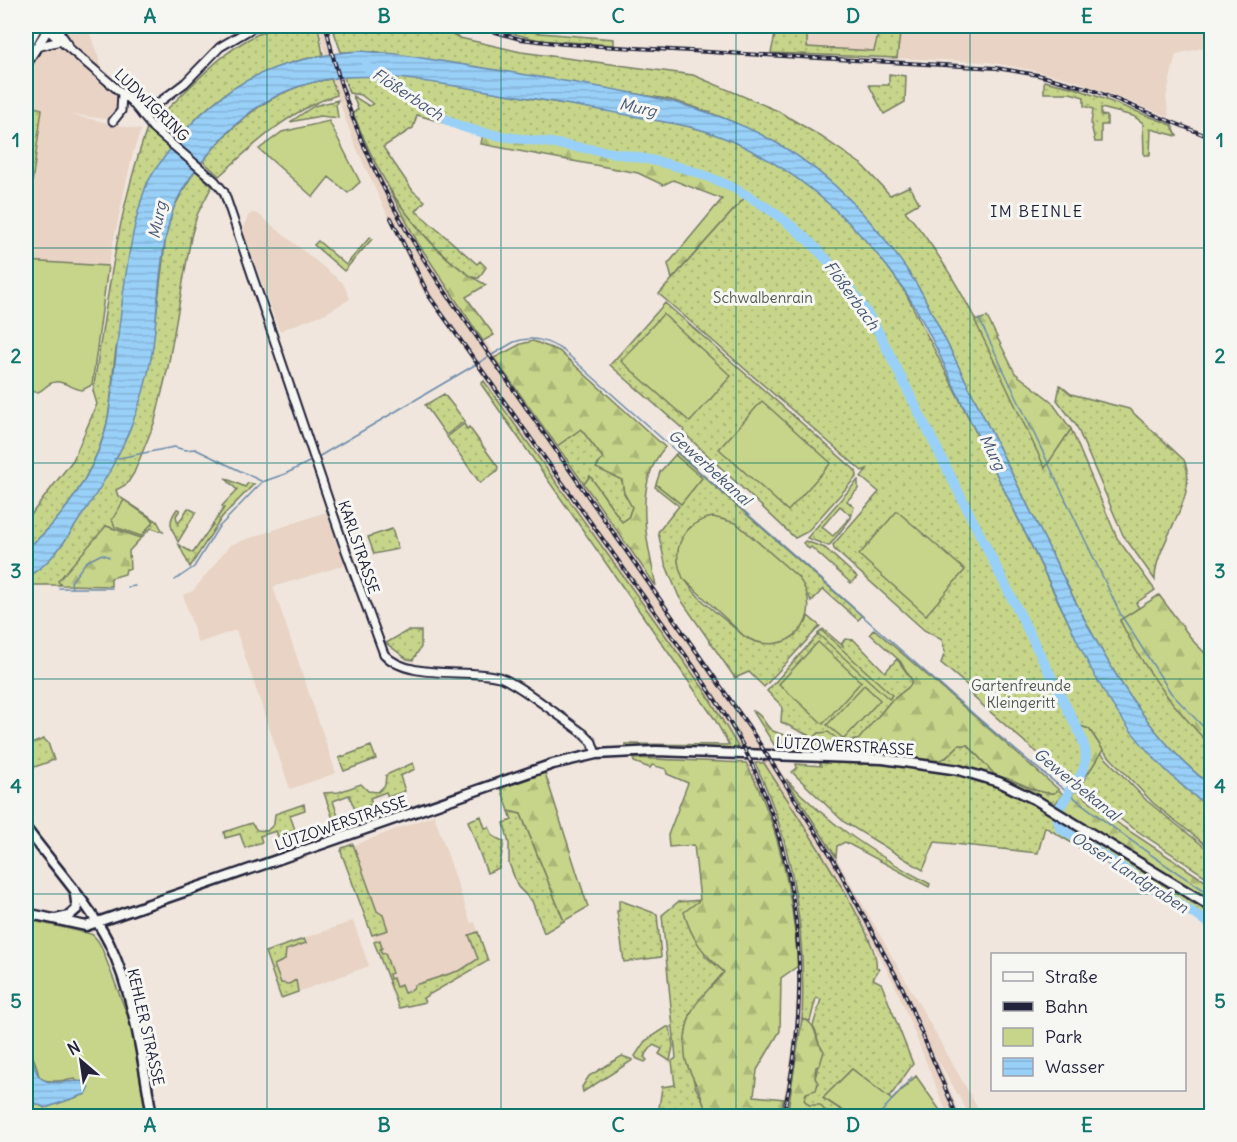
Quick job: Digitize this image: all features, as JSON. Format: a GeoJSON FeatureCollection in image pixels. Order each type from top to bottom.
{"type":"FeatureCollection","features":[{"type":"Feature","properties":{"kind":"main road"},"geometry":{"type":"LineString","coordinates":[[26,64],[47,26]]}},
{"type":"Feature","properties":{"kind":"main road"},"geometry":{"type":"LineString","coordinates":[[26,48],[47,26]]}},
{"type":"Feature","properties":{"kind":"main road","name":"LÜTZOWERSTRASSE"},"geometry":{"type":"LineString","coordinates":[[26,913],[86,926],[520,775],[596,754],[656,751],[915,762],[959,770],[999,782],[1056,813],[1212,907]]}},
{"type":"Feature","properties":{"kind":"main road","name":"KEHLER STRASSE"},"geometry":{"type":"LineString","coordinates":[[26,828],[97,923],[113,953],[129,999],[152,1116]]}},
{"type":"Feature","properties":{"kind":"main road"},"geometry":{"type":"LineString","coordinates":[[50,920],[69,916],[76,909],[74,892]]}},
{"type":"Feature","properties":{"kind":"street","name":"LUDWIGRING"},"geometry":{"type":"LineString","coordinates":[[47,26],[60,41],[69,46]]}},
{"type":"Feature","properties":{"kind":"street","name":"LUDWIGRING"},"geometry":{"type":"LineString","coordinates":[[47,26],[131,101],[142,116],[155,126],[160,135],[215,181],[224,192],[232,216]]}},
{"type":"Feature","properties":{"kind":"street"},"geometry":{"type":"LineString","coordinates":[[142,116],[185,83],[220,47],[256,26]]}},
{"type":"Feature","properties":{"kind":"street"},"geometry":{"type":"LineString","coordinates":[[37,47],[60,41]]}},
{"type":"Feature","properties":{"kind":"street"},"geometry":{"type":"LineString","coordinates":[[113,121],[121,111],[122,93]]}},
{"type":"Feature","properties":{"kind":"street"},"geometry":{"type":"LineString","coordinates":[[131,101],[157,105]]}},
{"type":"Feature","properties":{"kind":"street"},"geometry":{"type":"LineString","coordinates":[[155,126],[157,105]]}},
{"type":"Feature","properties":{"kind":"street","name":"KARLSTRASSE"},"geometry":{"type":"LineString","coordinates":[[232,216],[316,465],[379,644],[387,657],[398,664],[424,671],[452,671],[502,678],[584,733],[592,742],[596,754]]}},
{"type":"Feature","properties":{"kind":"shaded area"},"geometry":{"type":"Polygon","coordinates":[[[26,26],[87,26],[106,79],[117,89],[119,112],[106,119],[67,114],[141,130],[133,152],[108,266],[26,261],[26,177],[31,182],[42,109],[26,105],[26,26]]]}},
{"type":"Feature","properties":{"kind":"shaded area"},"geometry":{"type":"Polygon","coordinates":[[[319,26],[330,26],[329,33],[353,113],[374,161],[418,243],[780,770],[836,857],[982,1116],[970,1116],[937,1058],[960,1116],[948,1116],[895,985],[827,862],[756,751],[748,751],[779,822],[800,917],[803,966],[800,1044],[787,1116],[780,1116],[794,1044],[798,966],[792,903],[765,801],[732,734],[705,691],[422,290],[355,145],[331,79],[319,26]]]}},
{"type":"Feature","properties":{"kind":"shaded area"},"geometry":{"type":"Polygon","coordinates":[[[800,26],[880,26],[875,52],[806,47],[800,26]]]}},
{"type":"Feature","properties":{"kind":"shaded area"},"geometry":{"type":"Polygon","coordinates":[[[901,26],[1211,26],[1211,46],[1176,54],[1166,97],[1169,117],[1077,81],[1032,70],[988,62],[897,58],[901,26]]]}},
{"type":"Feature","properties":{"kind":"shaded area"},"geometry":{"type":"Polygon","coordinates":[[[252,213],[258,214],[343,283],[350,299],[326,313],[279,331],[243,230],[248,216],[252,213]]]}},
{"type":"Feature","properties":{"kind":"shaded area"},"geometry":{"type":"Polygon","coordinates":[[[326,512],[345,565],[273,587],[336,773],[290,789],[236,630],[198,643],[183,595],[193,591],[230,545],[326,512]]]}},
{"type":"Feature","properties":{"kind":"shaded area"},"geometry":{"type":"Polygon","coordinates":[[[434,815],[471,923],[475,922],[488,961],[423,998],[425,1002],[399,1008],[341,850],[434,815]]]}},
{"type":"Feature","properties":{"kind":"shaded area"},"geometry":{"type":"Polygon","coordinates":[[[353,921],[369,966],[281,998],[265,952],[353,921]]]}},
{"type":"Feature","properties":{"kind":"green space"},"geometry":{"type":"Polygon","coordinates":[[[280,26],[318,26],[323,55],[281,66],[242,83],[208,108],[178,140],[163,128],[160,119],[164,112],[217,62],[246,40],[280,26]]]}},
{"type":"Feature","properties":{"kind":"green space"},"geometry":{"type":"Polygon","coordinates":[[[332,26],[435,26],[460,38],[521,52],[693,75],[778,111],[820,136],[861,164],[890,195],[910,186],[919,203],[905,211],[948,270],[966,302],[1045,467],[1071,429],[1117,538],[1155,590],[1136,603],[1139,608],[1120,621],[1166,695],[1211,746],[1211,786],[1181,759],[1155,730],[1110,665],[1072,595],[922,293],[898,257],[872,225],[814,170],[781,147],[746,128],[708,112],[667,99],[378,52],[341,52],[332,26]]]}},
{"type":"Feature","properties":{"kind":"green space"},"geometry":{"type":"Polygon","coordinates":[[[483,26],[505,26],[540,33],[614,39],[614,45],[539,40],[483,26]]]}},
{"type":"Feature","properties":{"kind":"green space"},"geometry":{"type":"Polygon","coordinates":[[[777,26],[800,26],[801,33],[807,34],[807,47],[874,51],[880,26],[901,26],[897,58],[771,53],[777,26]]]}},
{"type":"Feature","properties":{"kind":"green space"},"geometry":{"type":"Polygon","coordinates":[[[374,74],[437,82],[622,113],[702,130],[732,140],[790,172],[843,216],[866,240],[905,292],[1062,610],[1102,683],[1124,718],[1149,751],[1178,781],[1211,809],[1211,849],[1153,803],[1103,750],[1089,729],[1077,725],[882,333],[863,302],[818,248],[765,204],[735,187],[702,173],[644,157],[483,134],[417,115],[413,128],[383,147],[413,191],[425,201],[416,211],[477,264],[480,261],[486,267],[479,278],[470,277],[430,242],[414,223],[375,162],[353,113],[358,109],[353,96],[369,106],[373,104],[361,95],[349,93],[344,77],[374,74]]]}},
{"type":"Feature","properties":{"kind":"green space"},"geometry":{"type":"Polygon","coordinates":[[[889,74],[906,76],[905,102],[884,114],[869,85],[889,85],[889,74]]]}},
{"type":"Feature","properties":{"kind":"green space"},"geometry":{"type":"Polygon","coordinates":[[[331,79],[337,95],[320,101],[289,118],[219,176],[203,161],[230,131],[259,107],[293,89],[331,79]]]}},
{"type":"Feature","properties":{"kind":"green space"},"geometry":{"type":"Polygon","coordinates":[[[1044,81],[1075,88],[1172,125],[1177,136],[1151,129],[1150,155],[1144,155],[1143,123],[1133,116],[1101,108],[1101,115],[1107,116],[1107,125],[1101,125],[1101,142],[1095,142],[1091,124],[1093,109],[1084,106],[1084,97],[1070,93],[1044,93],[1044,81]]]}},
{"type":"Feature","properties":{"kind":"green space"},"geometry":{"type":"Polygon","coordinates":[[[338,100],[336,104],[338,118],[320,116],[290,122],[314,106],[338,100]]]}},
{"type":"Feature","properties":{"kind":"green space"},"geometry":{"type":"Polygon","coordinates":[[[26,105],[42,109],[32,183],[26,177],[26,105]]]}},
{"type":"Feature","properties":{"kind":"green space"},"geometry":{"type":"Polygon","coordinates":[[[329,121],[360,182],[348,193],[329,177],[313,197],[259,149],[282,132],[329,121]]]}},
{"type":"Feature","properties":{"kind":"green space"},"geometry":{"type":"Polygon","coordinates":[[[147,129],[171,149],[158,167],[117,344],[109,412],[104,434],[83,482],[63,512],[26,549],[26,521],[73,460],[97,404],[93,391],[114,258],[128,193],[147,129]]]}},
{"type":"Feature","properties":{"kind":"green space"},"geometry":{"type":"Polygon","coordinates":[[[483,134],[668,162],[697,172],[746,196],[672,279],[668,264],[722,199],[673,180],[663,185],[638,173],[481,144],[483,134]]]}},
{"type":"Feature","properties":{"kind":"green space"},"geometry":{"type":"Polygon","coordinates":[[[195,170],[212,186],[197,215],[191,237],[168,367],[155,421],[134,473],[127,484],[116,490],[118,496],[157,521],[163,532],[151,528],[141,538],[106,526],[60,585],[26,585],[26,577],[49,560],[77,522],[151,358],[166,235],[173,209],[195,170]]]}},
{"type":"Feature","properties":{"kind":"green space"},"geometry":{"type":"Polygon","coordinates":[[[389,189],[444,255],[486,285],[466,297],[494,335],[483,341],[418,243],[389,189]]]}},
{"type":"Feature","properties":{"kind":"green space"},"geometry":{"type":"Polygon","coordinates":[[[746,196],[786,226],[820,257],[851,293],[878,334],[1078,734],[1086,760],[1076,781],[1055,764],[1058,771],[972,696],[971,694],[975,696],[976,693],[941,663],[945,652],[942,640],[924,630],[834,549],[833,545],[879,492],[861,477],[867,469],[862,471],[659,294],[746,196]]]}},
{"type":"Feature","properties":{"kind":"green space"},"geometry":{"type":"Polygon","coordinates":[[[370,237],[372,239],[344,271],[314,245],[318,241],[346,265],[370,237]]]}},
{"type":"Feature","properties":{"kind":"green space"},"geometry":{"type":"Polygon","coordinates":[[[26,261],[108,266],[92,385],[82,390],[58,382],[51,383],[37,392],[26,390],[26,261]]]}},
{"type":"Feature","properties":{"kind":"green space"},"geometry":{"type":"Polygon","coordinates":[[[665,303],[856,471],[857,476],[807,532],[795,538],[683,432],[684,430],[610,365],[665,303]]]}},
{"type":"Feature","properties":{"kind":"green space"},"geometry":{"type":"Polygon","coordinates":[[[663,314],[731,376],[690,422],[621,361],[663,314]]]}},
{"type":"Feature","properties":{"kind":"green space"},"geometry":{"type":"Polygon","coordinates":[[[987,317],[1015,373],[1051,401],[1071,429],[1045,468],[975,321],[987,317]]]}},
{"type":"Feature","properties":{"kind":"green space"},"geometry":{"type":"Polygon","coordinates":[[[533,341],[559,351],[665,447],[648,479],[645,496],[646,532],[656,586],[584,484],[590,476],[622,522],[628,518],[632,507],[624,493],[622,480],[596,468],[603,458],[581,429],[557,446],[494,358],[521,344],[533,341]]]}},
{"type":"Feature","properties":{"kind":"green space"},"geometry":{"type":"Polygon","coordinates":[[[484,381],[705,691],[740,750],[626,748],[625,744],[729,745],[714,718],[481,384],[484,381]]]}},
{"type":"Feature","properties":{"kind":"green space"},"geometry":{"type":"Polygon","coordinates":[[[1060,385],[1071,394],[1129,409],[1184,460],[1188,474],[1186,489],[1162,551],[1155,580],[1123,535],[1076,425],[1057,400],[1060,385]]]}},
{"type":"Feature","properties":{"kind":"green space"},"geometry":{"type":"Polygon","coordinates":[[[444,394],[465,421],[446,435],[425,405],[444,394]]]}},
{"type":"Feature","properties":{"kind":"green space"},"geometry":{"type":"Polygon","coordinates":[[[762,401],[831,463],[788,511],[719,449],[762,401]]]}},
{"type":"Feature","properties":{"kind":"green space"},"geometry":{"type":"Polygon","coordinates":[[[464,424],[467,429],[469,427],[498,467],[497,471],[480,483],[447,437],[464,424]]]}},
{"type":"Feature","properties":{"kind":"green space"},"geometry":{"type":"Polygon","coordinates":[[[581,429],[603,458],[597,467],[622,480],[624,493],[632,507],[628,518],[622,522],[590,476],[584,484],[557,446],[581,429]]]}},
{"type":"Feature","properties":{"kind":"green space"},"geometry":{"type":"Polygon","coordinates":[[[677,453],[862,616],[858,620],[823,589],[811,602],[809,596],[690,527],[680,543],[678,559],[682,574],[703,601],[744,636],[755,642],[806,623],[808,616],[820,626],[764,687],[749,672],[735,678],[679,597],[665,563],[658,532],[679,506],[655,487],[656,484],[681,504],[701,478],[675,455],[677,453]]]}},
{"type":"Feature","properties":{"kind":"green space"},"geometry":{"type":"Polygon","coordinates":[[[675,455],[702,478],[681,504],[656,484],[660,472],[675,455]]]}},
{"type":"Feature","properties":{"kind":"green space"},"geometry":{"type":"Polygon","coordinates":[[[225,478],[245,487],[248,483],[254,484],[222,517],[190,567],[179,545],[193,553],[224,508],[222,506],[237,490],[225,478]]]}},
{"type":"Feature","properties":{"kind":"green space"},"geometry":{"type":"Polygon","coordinates":[[[858,480],[858,489],[847,501],[854,507],[851,518],[829,546],[807,538],[858,480]],[[840,506],[822,527],[833,536],[851,516],[840,506]]]}},
{"type":"Feature","properties":{"kind":"green space"},"geometry":{"type":"Polygon","coordinates":[[[124,500],[154,521],[141,536],[115,527],[112,520],[124,500]]]}},
{"type":"Feature","properties":{"kind":"green space"},"geometry":{"type":"Polygon","coordinates":[[[188,508],[196,512],[178,542],[171,521],[177,509],[180,510],[176,516],[178,524],[188,508]]]}},
{"type":"Feature","properties":{"kind":"green space"},"geometry":{"type":"Polygon","coordinates":[[[897,511],[965,570],[926,615],[859,555],[897,511]]]}},
{"type":"Feature","properties":{"kind":"green space"},"geometry":{"type":"Polygon","coordinates":[[[713,517],[736,523],[798,577],[806,592],[809,607],[806,621],[799,632],[788,640],[775,644],[760,643],[744,636],[683,578],[678,558],[682,539],[693,525],[713,517]]]}},
{"type":"Feature","properties":{"kind":"green space"},"geometry":{"type":"Polygon","coordinates":[[[106,526],[141,538],[129,551],[130,569],[126,569],[125,574],[111,578],[111,586],[61,585],[58,581],[106,526]]]}},
{"type":"Feature","properties":{"kind":"green space"},"geometry":{"type":"Polygon","coordinates":[[[392,529],[398,549],[374,554],[368,537],[392,529]]]}},
{"type":"Feature","properties":{"kind":"green space"},"geometry":{"type":"Polygon","coordinates":[[[805,541],[825,548],[857,577],[851,583],[811,547],[809,549],[803,543],[805,541]]]}},
{"type":"Feature","properties":{"kind":"green space"},"geometry":{"type":"Polygon","coordinates":[[[1159,595],[1194,642],[1211,659],[1211,746],[1160,687],[1138,655],[1120,620],[1159,595]]]}},
{"type":"Feature","properties":{"kind":"green space"},"geometry":{"type":"Polygon","coordinates":[[[823,629],[843,646],[845,639],[854,640],[885,672],[897,659],[912,680],[910,686],[890,702],[859,740],[840,741],[819,733],[814,738],[781,722],[782,706],[767,691],[823,629]]]}},
{"type":"Feature","properties":{"kind":"green space"},"geometry":{"type":"Polygon","coordinates":[[[874,629],[1058,790],[1054,793],[1046,793],[996,776],[968,745],[959,745],[945,758],[933,761],[912,758],[893,751],[778,751],[753,711],[760,715],[770,729],[784,735],[816,743],[814,738],[819,733],[828,732],[840,741],[858,740],[890,702],[910,686],[912,680],[900,661],[870,634],[874,629]]]}},
{"type":"Feature","properties":{"kind":"green space"},"geometry":{"type":"Polygon","coordinates":[[[821,630],[892,695],[889,699],[818,634],[821,630]]]}},
{"type":"Feature","properties":{"kind":"green space"},"geometry":{"type":"Polygon","coordinates":[[[407,631],[421,631],[421,647],[413,660],[407,659],[386,643],[407,631]]]}},
{"type":"Feature","properties":{"kind":"green space"},"geometry":{"type":"Polygon","coordinates":[[[818,642],[861,682],[823,724],[779,684],[818,642]]]}},
{"type":"Feature","properties":{"kind":"green space"},"geometry":{"type":"Polygon","coordinates":[[[864,685],[880,700],[844,739],[827,725],[864,685]]]}},
{"type":"Feature","properties":{"kind":"green space"},"geometry":{"type":"Polygon","coordinates":[[[1077,725],[1089,729],[1103,750],[1079,787],[1077,786],[1086,769],[1088,756],[1085,742],[1077,725]]]}},
{"type":"Feature","properties":{"kind":"green space"},"geometry":{"type":"Polygon","coordinates":[[[44,739],[48,743],[54,760],[29,769],[26,746],[44,739]]]}},
{"type":"Feature","properties":{"kind":"green space"},"geometry":{"type":"Polygon","coordinates":[[[959,745],[968,745],[996,776],[1038,791],[1054,793],[1058,790],[1063,794],[1054,805],[1007,782],[978,771],[911,758],[946,758],[959,745]]]}},
{"type":"Feature","properties":{"kind":"green space"},"geometry":{"type":"Polygon","coordinates":[[[371,746],[376,759],[344,771],[339,758],[371,746]]]}},
{"type":"Feature","properties":{"kind":"green space"},"geometry":{"type":"Polygon","coordinates":[[[893,751],[908,758],[874,754],[839,752],[893,751]]]}},
{"type":"Feature","properties":{"kind":"green space"},"geometry":{"type":"Polygon","coordinates":[[[1101,753],[1147,801],[1211,852],[1211,880],[1127,824],[1079,787],[1101,753]]]}},
{"type":"Feature","properties":{"kind":"green space"},"geometry":{"type":"Polygon","coordinates":[[[633,758],[746,763],[768,811],[783,862],[793,914],[798,966],[781,978],[780,1031],[757,1070],[754,1096],[784,1099],[780,1116],[702,1116],[704,1105],[702,1098],[686,1061],[686,1032],[692,1010],[724,972],[699,945],[690,930],[684,912],[700,900],[694,845],[669,847],[668,835],[688,783],[667,774],[666,769],[652,765],[650,768],[634,762],[633,758]]]}},
{"type":"Feature","properties":{"kind":"green space"},"geometry":{"type":"Polygon","coordinates":[[[819,762],[928,769],[979,781],[1005,791],[1032,803],[1211,914],[1211,929],[1190,913],[1045,827],[1038,853],[935,842],[923,870],[844,822],[792,772],[797,768],[796,764],[821,766],[819,762]]]}},
{"type":"Feature","properties":{"kind":"green space"},"geometry":{"type":"Polygon","coordinates":[[[413,763],[415,769],[400,776],[405,791],[388,797],[386,792],[370,798],[372,804],[355,810],[349,795],[333,801],[343,831],[338,833],[324,793],[339,792],[361,784],[368,791],[378,792],[385,785],[386,775],[413,763]]]}},
{"type":"Feature","properties":{"kind":"green space"},"geometry":{"type":"Polygon","coordinates":[[[755,763],[764,763],[849,899],[874,952],[876,967],[879,969],[873,979],[881,983],[913,1064],[889,1098],[852,1069],[823,1098],[851,1116],[830,1116],[828,1112],[809,1105],[804,1100],[818,1066],[819,1051],[813,1026],[821,999],[816,998],[810,1021],[802,1019],[802,953],[795,888],[779,824],[755,763]]]}},
{"type":"Feature","properties":{"kind":"green space"},"geometry":{"type":"Polygon","coordinates":[[[545,773],[588,907],[564,921],[521,814],[509,811],[501,788],[545,773]]]}},
{"type":"Feature","properties":{"kind":"green space"},"geometry":{"type":"Polygon","coordinates":[[[786,779],[854,838],[930,884],[929,887],[845,842],[837,846],[836,857],[786,779]]]}},
{"type":"Feature","properties":{"kind":"green space"},"geometry":{"type":"Polygon","coordinates":[[[1075,790],[1123,827],[1211,885],[1211,903],[1063,810],[1075,790]]]}},
{"type":"Feature","properties":{"kind":"green space"},"geometry":{"type":"Polygon","coordinates":[[[304,804],[305,810],[290,815],[295,830],[278,837],[276,831],[260,836],[262,842],[245,848],[240,834],[225,838],[224,832],[251,823],[257,830],[267,831],[274,824],[275,814],[304,804]]]}},
{"type":"Feature","properties":{"kind":"green space"},"geometry":{"type":"Polygon","coordinates":[[[509,811],[521,814],[564,921],[544,933],[532,901],[518,887],[509,863],[509,844],[504,823],[512,820],[509,811]]]}},
{"type":"Feature","properties":{"kind":"green space"},"geometry":{"type":"Polygon","coordinates":[[[481,816],[485,828],[489,827],[493,836],[504,842],[499,868],[487,873],[468,821],[481,816]]]}},
{"type":"Feature","properties":{"kind":"green space"},"geometry":{"type":"Polygon","coordinates":[[[353,844],[377,911],[383,915],[388,930],[372,935],[341,852],[342,848],[353,844]]]}},
{"type":"Feature","properties":{"kind":"green space"},"geometry":{"type":"Polygon","coordinates":[[[619,900],[657,914],[661,957],[624,962],[617,911],[619,911],[619,900]]]}},
{"type":"Feature","properties":{"kind":"green space"},"geometry":{"type":"Polygon","coordinates":[[[700,900],[705,956],[724,972],[690,1014],[693,1080],[705,1108],[702,1116],[658,1116],[662,1087],[675,1085],[672,1061],[676,1058],[662,915],[678,902],[700,900]]]}},
{"type":"Feature","properties":{"kind":"green space"},"geometry":{"type":"Polygon","coordinates":[[[27,919],[93,935],[101,946],[133,1030],[147,1116],[26,1116],[26,1098],[45,1108],[86,1094],[75,1079],[48,1081],[42,1079],[26,1047],[27,919]]]}},
{"type":"Feature","properties":{"kind":"green space"},"geometry":{"type":"Polygon","coordinates":[[[478,932],[488,961],[423,998],[425,1002],[399,1008],[374,942],[380,940],[382,948],[380,949],[382,954],[385,953],[392,973],[389,974],[390,979],[393,978],[396,987],[401,985],[404,993],[412,990],[415,985],[461,970],[478,959],[469,935],[478,932]]]}},
{"type":"Feature","properties":{"kind":"green space"},"geometry":{"type":"Polygon","coordinates":[[[304,939],[306,943],[286,950],[285,960],[274,965],[281,983],[289,984],[296,980],[298,992],[281,998],[265,952],[304,939]]]}},
{"type":"Feature","properties":{"kind":"green space"},"geometry":{"type":"Polygon","coordinates":[[[802,1019],[814,1028],[818,1042],[824,1051],[820,1065],[816,1067],[815,1078],[818,1083],[816,1090],[806,1093],[804,1100],[809,1105],[820,1105],[830,1116],[787,1116],[802,1019]]]}},
{"type":"Feature","properties":{"kind":"green space"},"geometry":{"type":"Polygon","coordinates":[[[670,1027],[673,1046],[670,1061],[659,1054],[662,1049],[653,1045],[644,1057],[647,1060],[645,1062],[637,1059],[635,1056],[645,1041],[670,1027]]]}},
{"type":"Feature","properties":{"kind":"green space"},"geometry":{"type":"Polygon","coordinates":[[[622,1056],[633,1060],[583,1092],[582,1087],[589,1076],[622,1056]]]}},
{"type":"Feature","properties":{"kind":"green space"},"geometry":{"type":"Polygon","coordinates":[[[852,1069],[892,1100],[916,1076],[944,1116],[851,1116],[823,1098],[852,1069]]]}},
{"type":"Feature","properties":{"kind":"water","name":"Murg"},"geometry":{"type":"Polygon","coordinates":[[[359,51],[397,54],[584,84],[660,99],[710,113],[758,133],[808,163],[830,181],[871,223],[922,293],[1072,595],[1110,665],[1155,730],[1181,759],[1211,786],[1211,809],[1177,781],[1146,749],[1131,732],[1106,695],[1080,648],[925,326],[892,273],[854,228],[787,171],[735,143],[708,132],[681,125],[409,79],[338,78],[304,84],[272,98],[241,120],[211,151],[189,179],[178,198],[164,247],[148,374],[128,434],[109,472],[67,537],[45,564],[26,577],[26,549],[51,526],[73,498],[91,467],[104,435],[110,408],[134,229],[147,183],[153,172],[191,124],[232,89],[277,67],[330,54],[359,51]]]}},
{"type":"Feature","properties":{"kind":"water"},"geometry":{"type":"Polygon","coordinates":[[[26,1047],[32,1055],[35,1069],[41,1078],[52,1082],[87,1082],[89,1089],[86,1094],[45,1108],[27,1099],[26,1047]]]}},
{"type":"Feature","properties":{"kind":"waterway","name":"Flößerbach"},"geometry":{"type":"LineString","coordinates":[[366,66],[380,78],[447,120],[476,131],[636,157],[699,173],[732,187],[762,204],[815,248],[839,274],[879,333],[1080,734],[1085,750],[1085,764],[1083,771],[1069,791]]}},
{"type":"Feature","properties":{"kind":"waterway"},"geometry":{"type":"LineString","coordinates":[[979,319],[1121,615],[1171,693],[1212,736]]}},
{"type":"Feature","properties":{"kind":"waterway","name":"Gewerbekanal"},"geometry":{"type":"LineString","coordinates":[[318,457],[514,342],[534,339],[552,344],[564,351],[1028,760],[1118,831],[1212,895]]}},
{"type":"Feature","properties":{"kind":"waterway"},"geometry":{"type":"LineString","coordinates":[[114,459],[174,447],[185,450],[195,449],[261,481]]}},
{"type":"Feature","properties":{"kind":"waterway","name":"Gewerbekanal"},"geometry":{"type":"LineString","coordinates":[[175,580],[194,567],[218,528],[262,482],[311,461]]}},
{"type":"Feature","properties":{"kind":"waterway"},"geometry":{"type":"LineString","coordinates":[[72,588],[71,582],[86,562],[102,554],[109,557]]}},
{"type":"Feature","properties":{"kind":"waterway","name":"Gewerbekanal"},"geometry":{"type":"LineString","coordinates":[[128,587],[135,586]]}},
{"type":"Feature","properties":{"kind":"waterway","name":"Gewerbekanal"},"geometry":{"type":"LineString","coordinates":[[59,588],[112,588]]}},
{"type":"Feature","properties":{"kind":"waterway","name":"Ooser Landgraben"},"geometry":{"type":"LineString","coordinates":[[1068,794],[1056,814],[1060,828],[1212,925]]}},
{"type":"Feature","properties":{"kind":"waterway"},"geometry":{"type":"LineString","coordinates":[[878,1116],[912,1077]]}},
{"type":"Feature","properties":{"kind":"railway"},"geometry":{"type":"LineString","coordinates":[[326,26],[344,93],[369,158],[418,250],[749,727],[833,859],[903,989],[957,1116]]}},
{"type":"Feature","properties":{"kind":"railway"},"geometry":{"type":"LineString","coordinates":[[474,26],[520,39],[564,44],[996,68],[1038,75],[1090,89],[1212,138]]}},
{"type":"Feature","properties":{"kind":"railway"},"geometry":{"type":"LineString","coordinates":[[391,218],[429,296],[694,667],[737,734],[763,789],[790,880],[797,926],[798,1020],[783,1116]]}},
{"type":"Feature","properties":{"kind":"district","name":"IM BEINLE"},"geometry":{"type":"Point","coordinates":[1037,211]}},
{"type":"Feature","properties":{"kind":"park label","name":"Schwalbenrain"},"geometry":{"type":"Point","coordinates":[763,297]}},
{"type":"Feature","properties":{"kind":"park label","name":"Gartenfreunde Kleingeritt"},"geometry":{"type":"Point","coordinates":[1021,694]}}]}
